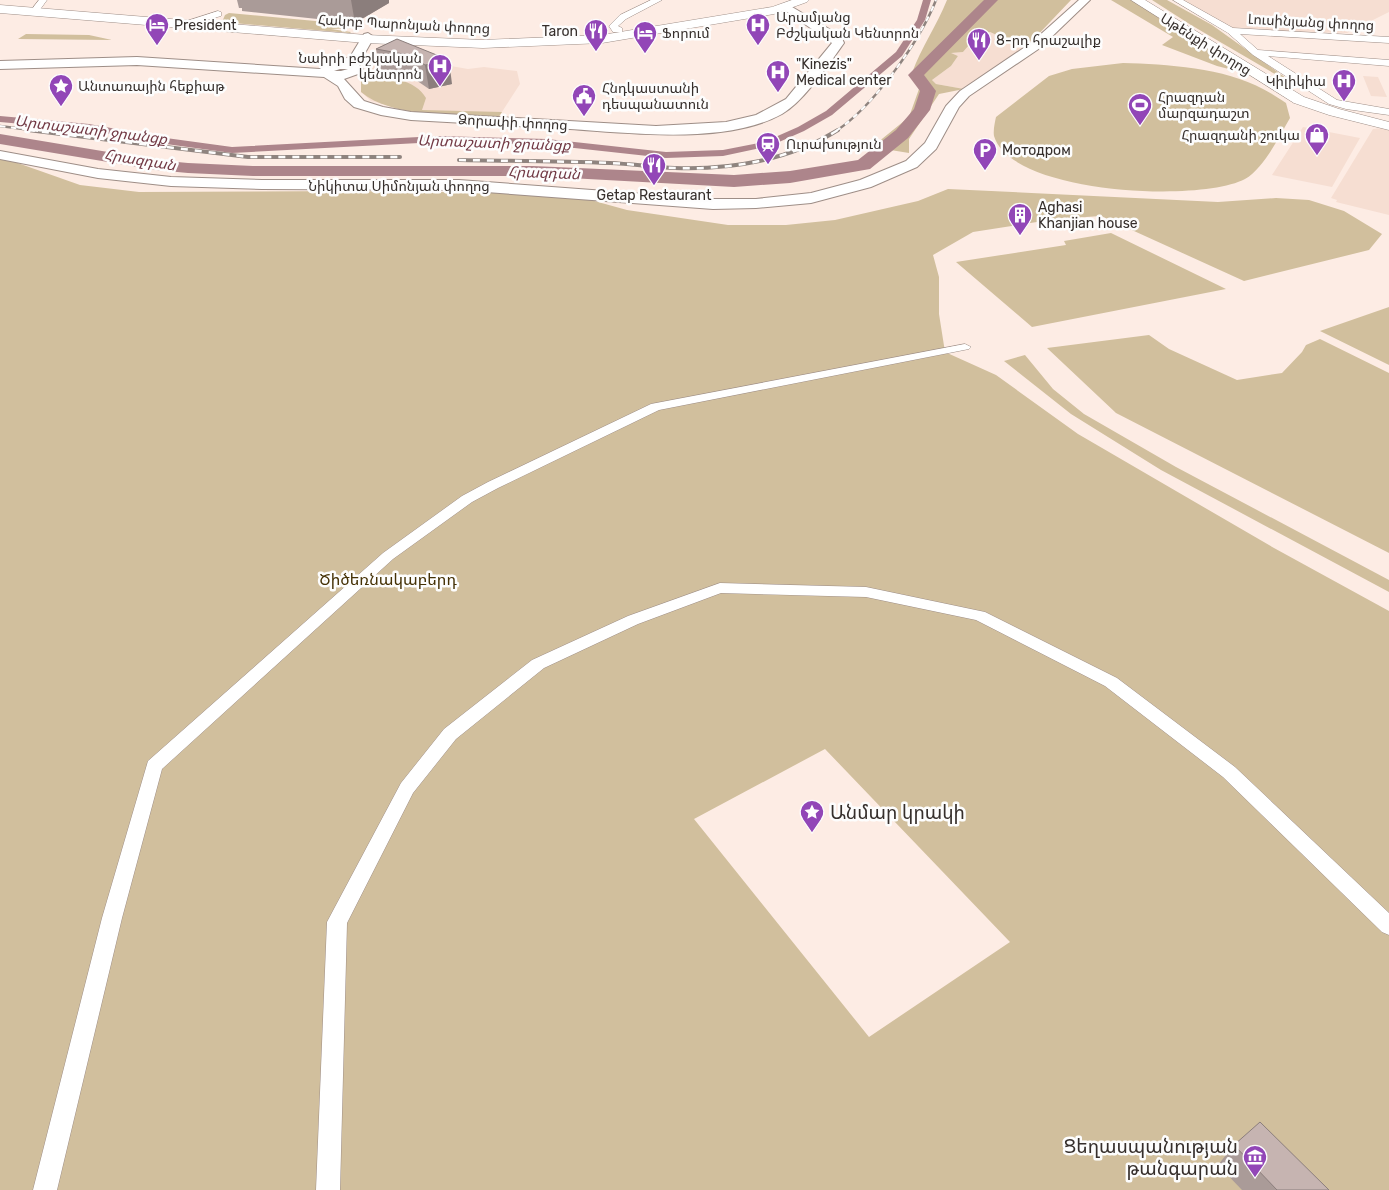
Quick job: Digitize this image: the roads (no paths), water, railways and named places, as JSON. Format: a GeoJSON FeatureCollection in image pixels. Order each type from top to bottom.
{"type":"FeatureCollection","features":[{"type":"Feature","properties":{"kind":"main road","name":"Հակոբ Պարոնյան փողոց"},"geometry":{"type":"LineString","coordinates":[[0,7],[39,4],[188,22],[217,22],[236,26],[296,32],[483,44],[565,42],[662,30],[803,0]]}},
{"type":"Feature","properties":{"kind":"main road","name":"Աթենքի փողոց"},"geometry":{"type":"LineString","coordinates":[[1137,0],[1299,100],[1340,114],[1389,126]]}},
{"type":"Feature","properties":{"kind":"main road","name":"Աթենքի փողոց"},"geometry":{"type":"LineString","coordinates":[[1145,0],[1300,94],[1336,108],[1389,121]]}},
{"type":"Feature","properties":{"kind":"main road","name":"Հակոբ Պարոնյան փողոց"},"geometry":{"type":"LineString","coordinates":[[0,7],[217,22],[369,38]]}},
{"type":"Feature","properties":{"kind":"street"},"geometry":{"type":"LineString","coordinates":[[217,22],[219,0]]}},
{"type":"Feature","properties":{"kind":"street"},"geometry":{"type":"LineString","coordinates":[[619,30],[616,30],[613,26],[623,17],[658,0]]}},
{"type":"Feature","properties":{"kind":"street","name":"Նիկիտա Սիմոնյան փողոց"},"geometry":{"type":"LineString","coordinates":[[0,155],[81,171],[194,183],[256,185],[460,185],[548,189],[688,202],[738,204],[800,200],[875,180],[912,164],[936,139],[958,99],[972,87],[1039,43],[1085,0]]}},
{"type":"Feature","properties":{"kind":"street"},"geometry":{"type":"LineString","coordinates":[[1177,0],[1231,31],[1256,53],[1337,104],[1389,112]]}},
{"type":"Feature","properties":{"kind":"street","name":"Ձորափի փողոց"},"geometry":{"type":"LineString","coordinates":[[328,72],[347,72],[354,100],[367,107],[410,116],[610,128],[687,129],[743,122],[766,116],[791,102],[838,43],[837,39],[791,3]]}},
{"type":"Feature","properties":{"kind":"street","name":"Լուսինյանց փողոց"},"geometry":{"type":"LineString","coordinates":[[1231,31],[1389,40]]}},
{"type":"Feature","properties":{"kind":"street"},"geometry":{"type":"LineString","coordinates":[[0,65],[137,61],[347,72],[369,38]]}},
{"type":"Feature","properties":{"kind":"street"},"geometry":{"type":"LineString","coordinates":[[1256,53],[1389,62]]}},
{"type":"Feature","properties":{"kind":"street"},"geometry":{"type":"LineString","coordinates":[[45,1190],[112,918],[154,766],[388,556],[467,500],[495,488],[655,407],[965,347]]}},
{"type":"Feature","properties":{"kind":"street"},"geometry":{"type":"LineString","coordinates":[[328,1190],[337,922],[407,788],[450,734],[538,664],[620,626],[720,588],[866,592],[980,616],[1111,682],[1229,772],[1389,926]]}},
{"type":"Feature","properties":{"kind":"waterway","name":"Արտաշատի ջրանցք"},"geometry":{"type":"LineString","coordinates":[[0,119],[89,127],[166,141],[232,150],[438,139],[547,142],[666,155],[723,153],[767,144],[801,129],[829,113],[899,54],[921,20],[927,0]]}},
{"type":"Feature","properties":{"kind":"waterway","name":"Հրազդան"},"geometry":{"type":"LineString","coordinates":[[0,139],[156,165],[188,168],[253,171],[533,171],[734,181],[790,177],[864,165],[902,134],[922,110],[928,91],[916,75],[991,0]]}},
{"type":"Feature","properties":{"kind":"railway"},"geometry":{"type":"LineString","coordinates":[[836,131],[865,106],[894,72],[919,34],[936,0]]}},
{"type":"Feature","properties":{"kind":"railway"},"geometry":{"type":"LineString","coordinates":[[0,126],[38,131]]}},
{"type":"Feature","properties":{"kind":"railway"},"geometry":{"type":"LineString","coordinates":[[28,130],[248,157],[400,157]]}},
{"type":"Feature","properties":{"kind":"railway"},"geometry":{"type":"LineString","coordinates":[[459,160],[610,163],[675,168],[717,167],[739,165],[780,156],[800,149],[838,130]]}},
{"type":"Feature","properties":{"kind":"place","name":"President"},"geometry":{"type":"Point","coordinates":[157,46]}},
{"type":"Feature","properties":{"kind":"place","name":"Արամյանց Բժշկական Կենտրոն"},"geometry":{"type":"Point","coordinates":[758,46]}},
{"type":"Feature","properties":{"kind":"place","name":"Taron"},"geometry":{"type":"Point","coordinates":[596,52]}},
{"type":"Feature","properties":{"kind":"place","name":"Ֆորում"},"geometry":{"type":"Point","coordinates":[645,54]}},
{"type":"Feature","properties":{"kind":"place","name":"8-րդ հրաշալիք"},"geometry":{"type":"Point","coordinates":[979,61]}},
{"type":"Feature","properties":{"kind":"place","name":"Նաիրի բժշկական կենտրոն"},"geometry":{"type":"Point","coordinates":[440,87]}},
{"type":"Feature","properties":{"kind":"place","name":"\"Kinezis\" Medical center"},"geometry":{"type":"Point","coordinates":[778,93]}},
{"type":"Feature","properties":{"kind":"place","name":"Կիլիկիա"},"geometry":{"type":"Point","coordinates":[1344,102]}},
{"type":"Feature","properties":{"kind":"place","name":"Անտառային հեքիաթ"},"geometry":{"type":"Point","coordinates":[61,107]}},
{"type":"Feature","properties":{"kind":"place","name":"Հնդկաստանի դեսպանատուն"},"geometry":{"type":"Point","coordinates":[584,117]}},
{"type":"Feature","properties":{"kind":"place","name":"Հրազդան մարզադաշտ"},"geometry":{"type":"Point","coordinates":[1140,126]}},
{"type":"Feature","properties":{"kind":"place","name":"Հրազդանի շուկա"},"geometry":{"type":"Point","coordinates":[1317,156]}},
{"type":"Feature","properties":{"kind":"place","name":"Ուրախություն"},"geometry":{"type":"Point","coordinates":[768,165]}},
{"type":"Feature","properties":{"kind":"place","name":"Мотодром"},"geometry":{"type":"Point","coordinates":[985,171]}},
{"type":"Feature","properties":{"kind":"place","name":"Getap Restaurant"},"geometry":{"type":"Point","coordinates":[654,186]}},
{"type":"Feature","properties":{"kind":"place","name":"Aghasi Khanjian house"},"geometry":{"type":"Point","coordinates":[1020,236]}},
{"type":"Feature","properties":{"kind":"place","name":"Անմար կրակի"},"geometry":{"type":"Point","coordinates":[812,833]}},
{"type":"Feature","properties":{"kind":"place","name":"Ցեղասպանության թանգարան"},"geometry":{"type":"Point","coordinates":[1255,1178]}},
{"type":"Feature","properties":{"kind":"park label","name":"Ծիծեռնակաբերդ"},"geometry":{"type":"Point","coordinates":[388,579]}}]}
